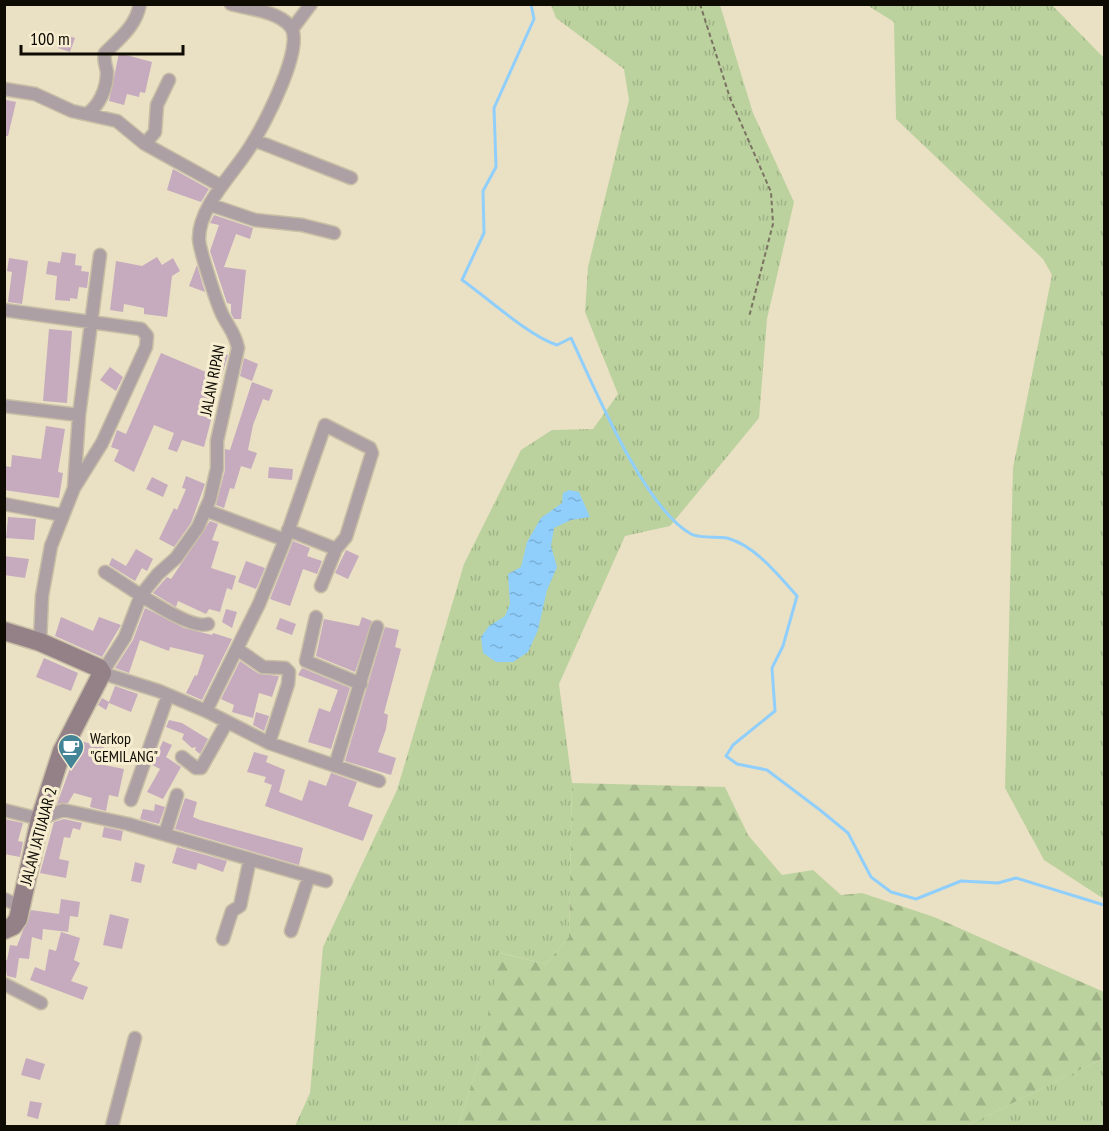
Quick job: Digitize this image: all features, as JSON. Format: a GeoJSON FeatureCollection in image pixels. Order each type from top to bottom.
{"type":"FeatureCollection","features":[{"type":"Feature","properties":{"kind":"street"},"geometry":{"type":"LineString","coordinates":[[87,114],[99,103],[104,91],[107,70],[105,53],[128,31],[140,4]]}},
{"type":"Feature","properties":{"kind":"street"},"geometry":{"type":"LineString","coordinates":[[231,4],[289,25],[311,4]]}},
{"type":"Feature","properties":{"kind":"street","name":"JALAN RIPAN"},"geometry":{"type":"LineString","coordinates":[[102,673],[125,637],[141,595],[158,574],[176,558],[198,527],[206,510],[217,468],[217,441],[238,348],[235,333],[223,316],[201,252],[200,226],[221,186],[254,140],[281,87],[293,52],[289,25]]}},
{"type":"Feature","properties":{"kind":"street"},"geometry":{"type":"LineString","coordinates":[[145,144],[155,132],[157,105],[169,80]]}},
{"type":"Feature","properties":{"kind":"street"},"geometry":{"type":"LineString","coordinates":[[4,89],[35,94],[72,111],[117,121],[145,144],[221,186]]}},
{"type":"Feature","properties":{"kind":"street"},"geometry":{"type":"LineString","coordinates":[[254,140],[351,178]]}},
{"type":"Feature","properties":{"kind":"street"},"geometry":{"type":"LineString","coordinates":[[211,206],[255,220],[297,224],[334,233]]}},
{"type":"Feature","properties":{"kind":"street"},"geometry":{"type":"LineString","coordinates":[[74,488],[89,321],[100,255]]}},
{"type":"Feature","properties":{"kind":"street"},"geometry":{"type":"LineString","coordinates":[[4,310],[141,329],[147,336],[146,347],[102,443],[74,488],[62,514],[46,571],[40,642]]}},
{"type":"Feature","properties":{"kind":"street"},"geometry":{"type":"LineString","coordinates":[[4,406],[79,415]]}},
{"type":"Feature","properties":{"kind":"street"},"geometry":{"type":"LineString","coordinates":[[206,711],[237,649],[286,535],[325,425],[370,448],[372,453],[346,537],[336,549],[321,586]]}},
{"type":"Feature","properties":{"kind":"street"},"geometry":{"type":"LineString","coordinates":[[4,504],[62,514]]}},
{"type":"Feature","properties":{"kind":"street"},"geometry":{"type":"LineString","coordinates":[[206,510],[336,549]]}},
{"type":"Feature","properties":{"kind":"street"},"geometry":{"type":"LineString","coordinates":[[105,572],[181,618],[198,626],[208,624]]}},
{"type":"Feature","properties":{"kind":"street"},"geometry":{"type":"LineString","coordinates":[[316,617],[306,661],[361,684]]}},
{"type":"Feature","properties":{"kind":"street"},"geometry":{"type":"LineString","coordinates":[[335,766],[377,627]]}},
{"type":"Feature","properties":{"kind":"street"},"geometry":{"type":"LineString","coordinates":[[4,631],[40,642],[99,668],[102,673],[168,695],[206,711],[269,743],[379,781]]}},
{"type":"Feature","properties":{"kind":"street"},"geometry":{"type":"LineString","coordinates":[[237,649],[264,667],[285,668],[289,672],[290,679],[269,743]]}},
{"type":"Feature","properties":{"kind":"street","name":"JALAN JATIJAJAR 2"},"geometry":{"type":"LineString","coordinates":[[4,930],[13,926],[12,903],[62,751],[102,673]]}},
{"type":"Feature","properties":{"kind":"street"},"geometry":{"type":"LineString","coordinates":[[131,800],[168,695]]}},
{"type":"Feature","properties":{"kind":"street"},"geometry":{"type":"LineString","coordinates":[[182,757],[196,768],[201,768],[227,722]]}},
{"type":"Feature","properties":{"kind":"street"},"geometry":{"type":"LineString","coordinates":[[165,834],[177,795]]}},
{"type":"Feature","properties":{"kind":"street"},"geometry":{"type":"LineString","coordinates":[[4,810],[40,819],[63,810],[165,834],[326,881]]}},
{"type":"Feature","properties":{"kind":"street"},"geometry":{"type":"LineString","coordinates":[[223,939],[232,911],[240,906],[250,859]]}},
{"type":"Feature","properties":{"kind":"street"},"geometry":{"type":"LineString","coordinates":[[291,931],[309,876]]}},
{"type":"Feature","properties":{"kind":"street"},"geometry":{"type":"LineString","coordinates":[[4,984],[41,1003]]}},
{"type":"Feature","properties":{"kind":"street"},"geometry":{"type":"LineString","coordinates":[[112,1126],[135,1038]]}},
{"type":"Feature","properties":{"kind":"path"},"geometry":{"type":"LineString","coordinates":[[700,4],[730,98],[771,192],[773,224],[749,317]]}},
{"type":"Feature","properties":{"kind":"green space"},"geometry":{"type":"Polygon","coordinates":[[[551,5],[720,5],[753,113],[794,202],[767,319],[759,418],[670,526],[625,536],[559,684],[572,783],[569,937],[546,964],[501,953],[478,1065],[458,1126],[295,1126],[310,1093],[323,947],[397,790],[464,564],[521,450],[552,430],[593,429],[618,394],[585,312],[588,267],[629,100],[624,69],[556,18],[551,5]]]}},
{"type":"Feature","properties":{"kind":"green space"},"geometry":{"type":"Polygon","coordinates":[[[867,5],[1052,5],[1104,58],[1104,899],[1044,860],[1005,788],[1013,468],[1052,275],[1043,259],[896,119],[894,22],[867,5]]]}},
{"type":"Feature","properties":{"kind":"green space"},"geometry":{"type":"Polygon","coordinates":[[[572,783],[725,787],[748,835],[782,875],[813,870],[841,895],[862,893],[934,917],[1104,992],[1104,1058],[966,1126],[458,1126],[478,1065],[500,953],[546,964],[569,937],[572,783]]]}},
{"type":"Feature","properties":{"kind":"green space"},"geometry":{"type":"Polygon","coordinates":[[[1104,1058],[1104,1126],[966,1126],[1104,1058]]]}},
{"type":"Feature","properties":{"kind":"water"},"geometry":{"type":"Polygon","coordinates":[[[569,490],[579,492],[590,517],[571,520],[554,528],[551,546],[557,567],[547,590],[538,630],[528,652],[513,662],[496,662],[483,653],[481,637],[489,626],[505,616],[510,604],[508,574],[521,567],[527,542],[541,518],[562,503],[563,493],[569,490]]]}},
{"type":"Feature","properties":{"kind":"building"},"geometry":{"type":"Polygon","coordinates":[[[63,34],[75,38],[70,52],[58,48],[63,34]]]}},
{"type":"Feature","properties":{"kind":"building"},"geometry":{"type":"Polygon","coordinates":[[[119,53],[152,62],[145,93],[140,92],[139,97],[127,94],[124,105],[109,101],[119,53]]]}},
{"type":"Feature","properties":{"kind":"building"},"geometry":{"type":"Polygon","coordinates":[[[6,100],[16,102],[8,136],[4,136],[6,100]]]}},
{"type":"Feature","properties":{"kind":"building"},"geometry":{"type":"Polygon","coordinates":[[[173,169],[209,189],[201,202],[167,190],[173,169]]]}},
{"type":"Feature","properties":{"kind":"building"},"geometry":{"type":"Polygon","coordinates":[[[214,215],[253,228],[250,239],[236,234],[224,267],[246,270],[241,319],[234,319],[231,313],[231,304],[227,303],[210,251],[219,225],[210,223],[214,215]]]}},
{"type":"Feature","properties":{"kind":"building"},"geometry":{"type":"Polygon","coordinates":[[[62,252],[76,254],[75,265],[82,266],[81,271],[89,272],[87,288],[79,287],[77,299],[70,298],[70,301],[55,300],[57,276],[46,274],[48,261],[60,263],[62,252]]]}},
{"type":"Feature","properties":{"kind":"building"},"geometry":{"type":"Polygon","coordinates":[[[157,257],[162,265],[173,258],[180,271],[172,276],[167,317],[144,314],[144,308],[124,304],[123,312],[110,310],[116,261],[142,266],[157,257]]]}},
{"type":"Feature","properties":{"kind":"building"},"geometry":{"type":"Polygon","coordinates":[[[9,258],[28,261],[22,304],[8,302],[12,272],[7,271],[9,258]]]}},
{"type":"Feature","properties":{"kind":"building"},"geometry":{"type":"Polygon","coordinates":[[[197,265],[201,279],[205,292],[189,286],[197,265]]]}},
{"type":"Feature","properties":{"kind":"building"},"geometry":{"type":"Polygon","coordinates":[[[49,329],[72,331],[67,403],[43,401],[49,329]]]}},
{"type":"Feature","properties":{"kind":"building"},"geometry":{"type":"Polygon","coordinates":[[[161,353],[206,372],[208,366],[215,369],[220,353],[228,355],[210,415],[212,416],[204,447],[182,440],[177,452],[168,449],[174,433],[154,425],[134,472],[114,461],[119,450],[111,447],[117,430],[126,434],[161,353]]]}},
{"type":"Feature","properties":{"kind":"building"},"geometry":{"type":"Polygon","coordinates":[[[244,358],[258,364],[252,381],[240,376],[244,358]]]}},
{"type":"Feature","properties":{"kind":"building"},"geometry":{"type":"Polygon","coordinates":[[[110,367],[123,377],[116,391],[100,380],[110,367]]]}},
{"type":"Feature","properties":{"kind":"building"},"geometry":{"type":"Polygon","coordinates":[[[252,382],[273,390],[269,401],[263,399],[253,425],[248,450],[257,453],[251,469],[241,466],[234,489],[230,488],[224,508],[216,505],[225,470],[225,449],[230,450],[252,382]]]}},
{"type":"Feature","properties":{"kind":"building"},"geometry":{"type":"Polygon","coordinates":[[[46,426],[65,429],[58,472],[63,473],[59,498],[4,490],[4,466],[11,467],[12,455],[41,459],[46,426]]]}},
{"type":"Feature","properties":{"kind":"building"},"geometry":{"type":"Polygon","coordinates":[[[269,467],[293,469],[292,480],[268,478],[269,467]]]}},
{"type":"Feature","properties":{"kind":"building"},"geometry":{"type":"Polygon","coordinates":[[[186,476],[205,484],[191,523],[174,547],[159,539],[174,508],[177,510],[186,489],[182,488],[186,476]]]}},
{"type":"Feature","properties":{"kind":"building"},"geometry":{"type":"Polygon","coordinates":[[[152,477],[168,485],[163,497],[146,489],[152,477]]]}},
{"type":"Feature","properties":{"kind":"building"},"geometry":{"type":"Polygon","coordinates":[[[8,517],[36,519],[34,540],[6,538],[8,517]]]}},
{"type":"Feature","properties":{"kind":"building"},"geometry":{"type":"Polygon","coordinates":[[[210,521],[218,524],[212,540],[219,542],[211,568],[236,576],[232,590],[227,588],[220,612],[209,609],[206,614],[178,601],[176,607],[153,593],[167,577],[171,579],[210,521]]]}},
{"type":"Feature","properties":{"kind":"building"},"geometry":{"type":"Polygon","coordinates":[[[293,541],[310,548],[307,556],[322,561],[317,574],[303,569],[290,606],[270,599],[293,541]]]}},
{"type":"Feature","properties":{"kind":"building"},"geometry":{"type":"Polygon","coordinates":[[[136,549],[153,559],[147,571],[142,568],[135,581],[109,565],[112,558],[126,566],[136,549]]]}},
{"type":"Feature","properties":{"kind":"building"},"geometry":{"type":"Polygon","coordinates":[[[346,550],[359,556],[348,579],[335,573],[346,550]]]}},
{"type":"Feature","properties":{"kind":"building"},"geometry":{"type":"Polygon","coordinates":[[[4,556],[29,559],[25,578],[4,575],[4,556]]]}},
{"type":"Feature","properties":{"kind":"building"},"geometry":{"type":"Polygon","coordinates":[[[246,561],[265,568],[256,589],[238,582],[246,561]]]}},
{"type":"Feature","properties":{"kind":"building"},"geometry":{"type":"Polygon","coordinates":[[[145,608],[184,628],[232,639],[202,700],[186,693],[195,675],[197,676],[204,655],[170,647],[169,651],[140,640],[129,673],[115,668],[133,640],[145,608]]]}},
{"type":"Feature","properties":{"kind":"building"},"geometry":{"type":"Polygon","coordinates":[[[226,609],[237,612],[232,628],[222,622],[226,609]]]}},
{"type":"Feature","properties":{"kind":"building"},"geometry":{"type":"Polygon","coordinates":[[[61,617],[93,631],[99,617],[121,625],[102,657],[55,636],[61,617]]]}},
{"type":"Feature","properties":{"kind":"building"},"geometry":{"type":"Polygon","coordinates":[[[362,617],[372,621],[355,672],[316,656],[324,619],[359,626],[362,617]]]}},
{"type":"Feature","properties":{"kind":"building"},"geometry":{"type":"Polygon","coordinates":[[[280,618],[296,624],[292,635],[276,629],[280,618]]]}},
{"type":"Feature","properties":{"kind":"building"},"geometry":{"type":"Polygon","coordinates":[[[385,627],[399,630],[395,647],[401,649],[384,713],[388,715],[386,729],[378,752],[396,758],[391,775],[345,761],[385,627]]]}},
{"type":"Feature","properties":{"kind":"building"},"geometry":{"type":"Polygon","coordinates":[[[44,658],[78,673],[71,691],[36,677],[44,658]]]}},
{"type":"Feature","properties":{"kind":"building"},"geometry":{"type":"Polygon","coordinates":[[[240,661],[259,674],[279,676],[272,697],[259,693],[253,718],[232,712],[234,705],[221,699],[240,661]]]}},
{"type":"Feature","properties":{"kind":"building"},"geometry":{"type":"Polygon","coordinates":[[[302,668],[350,688],[331,749],[308,742],[319,708],[330,712],[338,690],[298,675],[302,668]]]}},
{"type":"Feature","properties":{"kind":"building"},"geometry":{"type":"Polygon","coordinates":[[[115,686],[138,694],[131,712],[109,703],[106,710],[98,705],[102,698],[109,702],[115,686]]]}},
{"type":"Feature","properties":{"kind":"building"},"geometry":{"type":"Polygon","coordinates":[[[256,712],[269,716],[264,731],[253,725],[256,712]]]}},
{"type":"Feature","properties":{"kind":"building"},"geometry":{"type":"Polygon","coordinates":[[[169,720],[182,723],[208,739],[200,754],[195,750],[196,747],[192,748],[182,739],[184,734],[166,727],[169,720]]]}},
{"type":"Feature","properties":{"kind":"building"},"geometry":{"type":"Polygon","coordinates":[[[80,741],[104,747],[99,764],[124,769],[118,797],[109,795],[106,811],[90,807],[92,798],[74,793],[68,803],[57,804],[80,741]]]}},
{"type":"Feature","properties":{"kind":"building"},"geometry":{"type":"Polygon","coordinates":[[[163,741],[172,745],[166,757],[181,767],[163,799],[147,792],[160,769],[152,765],[163,741]]]}},
{"type":"Feature","properties":{"kind":"building"},"geometry":{"type":"Polygon","coordinates":[[[254,752],[268,756],[266,762],[285,770],[279,792],[302,801],[309,780],[326,786],[331,773],[357,782],[348,806],[373,815],[363,841],[265,806],[272,785],[264,782],[266,777],[247,772],[254,752]]]}},
{"type":"Feature","properties":{"kind":"building"},"geometry":{"type":"Polygon","coordinates":[[[185,798],[197,802],[193,817],[200,820],[303,848],[299,865],[175,829],[185,798]]]}},
{"type":"Feature","properties":{"kind":"building"},"geometry":{"type":"Polygon","coordinates":[[[155,804],[165,807],[159,824],[140,819],[143,809],[154,811],[155,804]]]}},
{"type":"Feature","properties":{"kind":"building"},"geometry":{"type":"Polygon","coordinates":[[[4,819],[23,823],[18,841],[23,842],[20,857],[4,854],[4,819]]]}},
{"type":"Feature","properties":{"kind":"building"},"geometry":{"type":"Polygon","coordinates":[[[64,819],[82,823],[80,830],[73,828],[70,838],[64,837],[59,859],[69,861],[66,878],[40,873],[54,822],[64,819]]]}},
{"type":"Feature","properties":{"kind":"building"},"geometry":{"type":"Polygon","coordinates":[[[104,827],[123,831],[121,841],[102,837],[104,827]]]}},
{"type":"Feature","properties":{"kind":"building"},"geometry":{"type":"Polygon","coordinates":[[[177,847],[227,861],[223,872],[198,863],[196,870],[172,863],[177,847]]]}},
{"type":"Feature","properties":{"kind":"building"},"geometry":{"type":"Polygon","coordinates":[[[135,862],[145,865],[141,883],[131,881],[135,862]]]}},
{"type":"Feature","properties":{"kind":"building"},"geometry":{"type":"Polygon","coordinates":[[[61,899],[80,902],[78,917],[70,916],[68,932],[43,929],[42,940],[32,937],[29,959],[19,958],[16,978],[7,976],[4,960],[7,960],[10,945],[17,946],[31,910],[59,914],[61,899]]]}},
{"type":"Feature","properties":{"kind":"building"},"geometry":{"type":"Polygon","coordinates":[[[110,914],[129,919],[122,949],[103,945],[110,914]]]}},
{"type":"Feature","properties":{"kind":"building"},"geometry":{"type":"Polygon","coordinates":[[[61,932],[80,938],[74,960],[80,963],[71,981],[88,987],[83,1000],[30,980],[35,967],[45,971],[49,949],[56,951],[61,932]]]}},
{"type":"Feature","properties":{"kind":"building"},"geometry":{"type":"Polygon","coordinates":[[[26,1058],[45,1064],[40,1080],[21,1075],[26,1058]]]}},
{"type":"Feature","properties":{"kind":"building"},"geometry":{"type":"Polygon","coordinates":[[[30,1101],[42,1103],[38,1119],[27,1116],[30,1101]]]}},
{"type":"Feature","properties":{"kind":"waterway"},"geometry":{"type":"LineString","coordinates":[[531,4],[534,19],[494,108],[496,167],[483,191],[484,233],[462,280],[522,326],[546,341],[557,345],[571,338],[622,445],[655,499],[673,520],[695,536],[727,538],[748,547],[766,562],[797,596],[783,646],[772,668],[775,711],[733,745],[726,756],[737,764],[767,770],[848,833],[871,877],[891,892],[916,899],[961,881],[998,883],[1016,878],[1104,905]]}},
{"type":"Feature","properties":{"kind":"place","name":"Warkop \"GEMILANG\""},"geometry":{"type":"Point","coordinates":[71,770]}}]}
